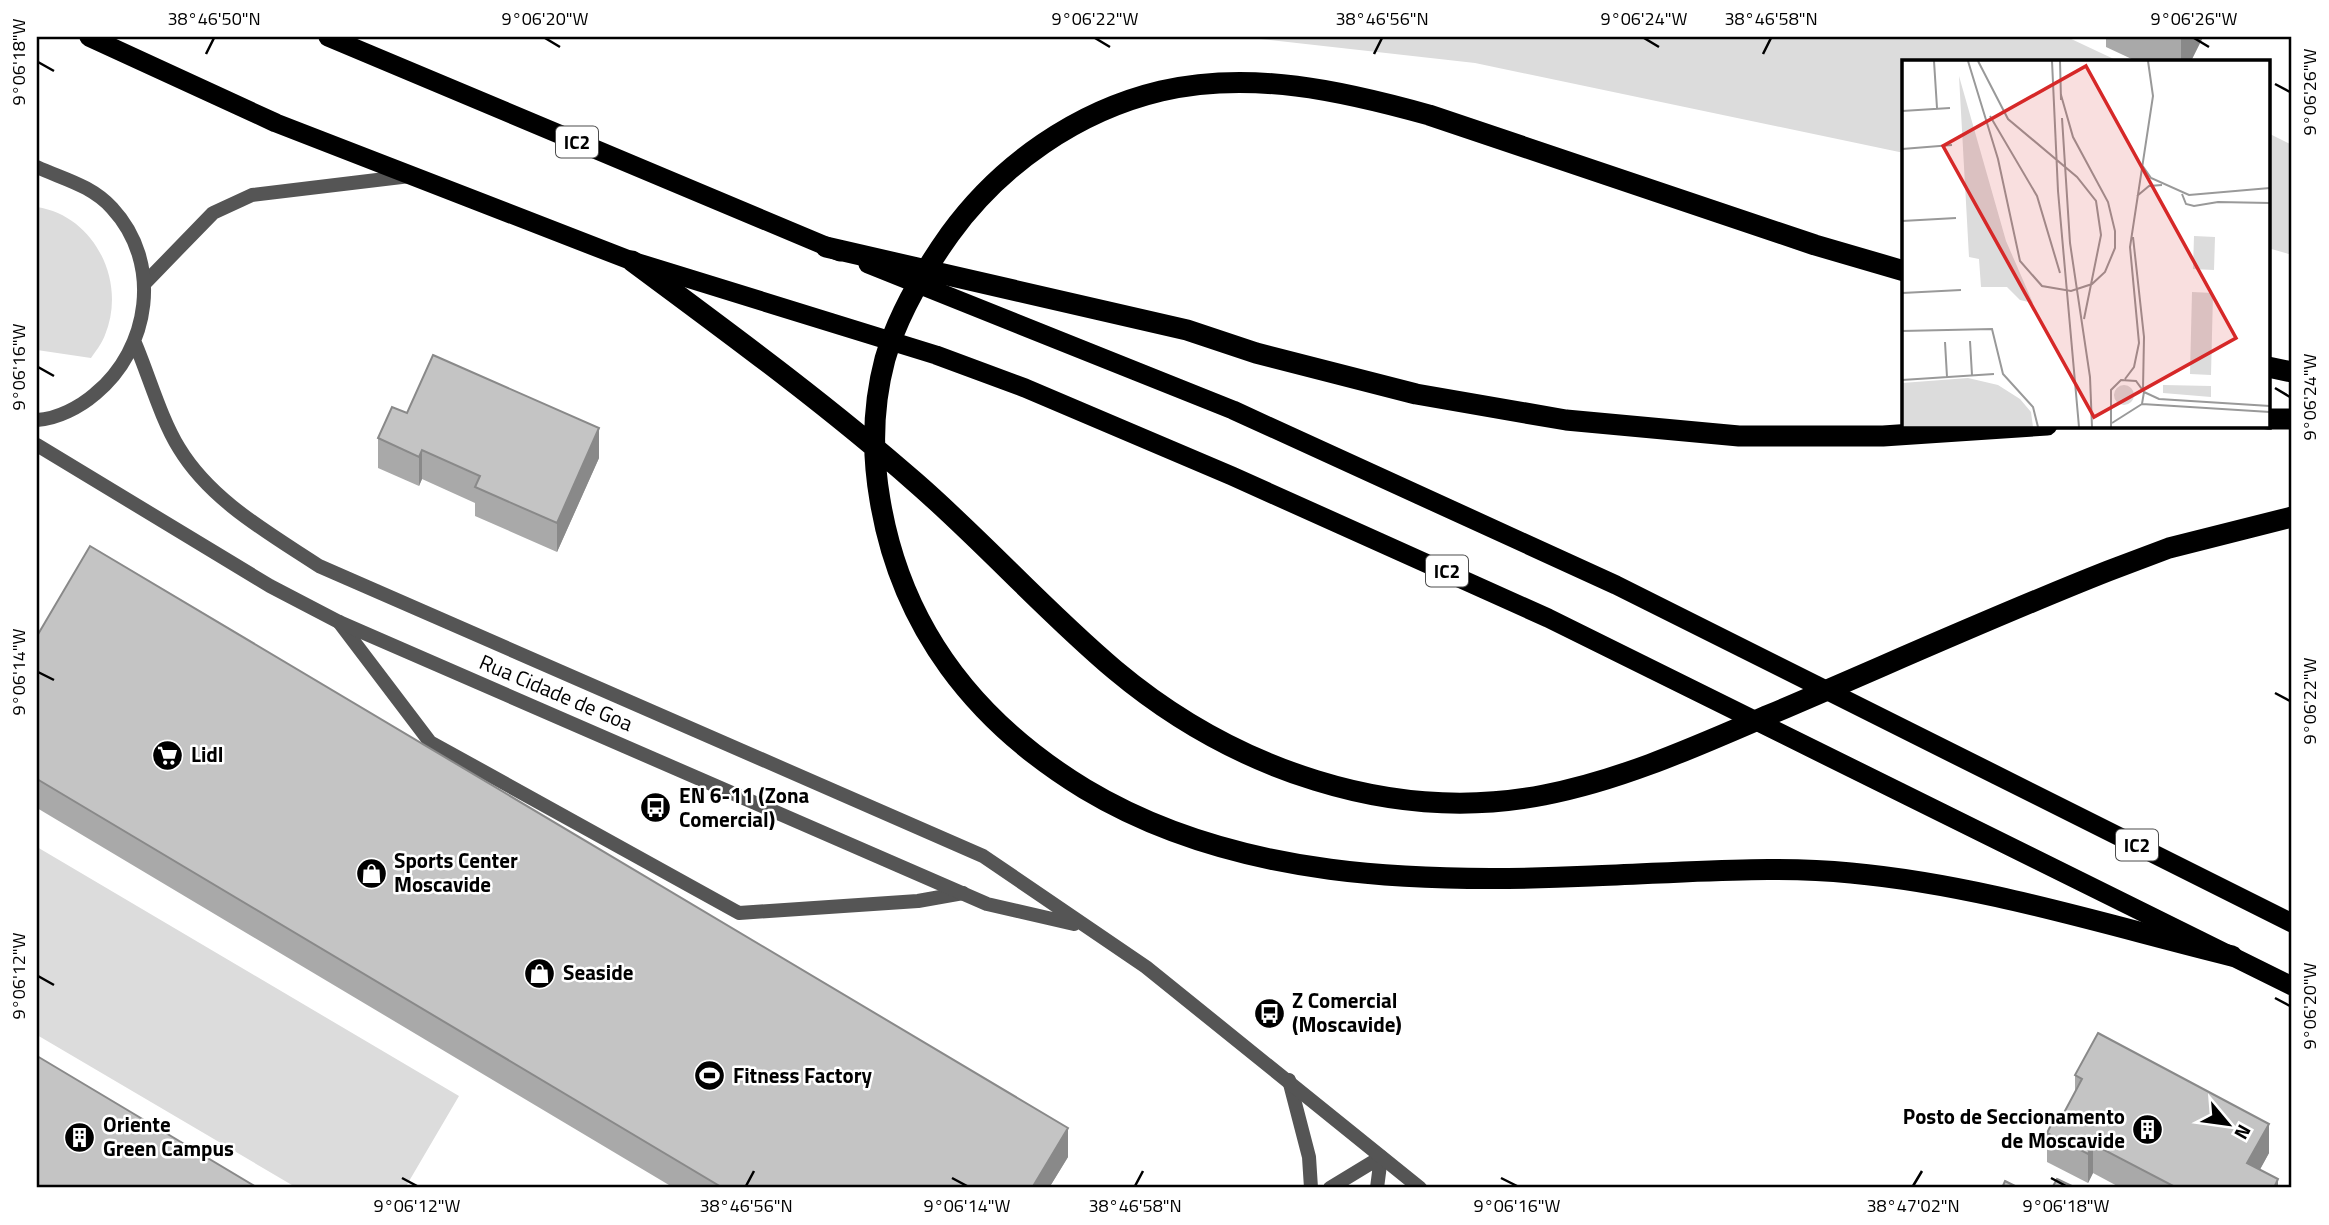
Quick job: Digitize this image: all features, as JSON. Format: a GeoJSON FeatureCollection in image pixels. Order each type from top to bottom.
{"type":"FeatureCollection","features":[{"type":"Feature","properties":{"kind":"highway","name":"IC2"},"geometry":{"type":"LineString","coordinates":[[89,37],[276,123],[632,261],[936,355],[1025,388],[1270,493],[1548,618],[2292,986]]}},
{"type":"Feature","properties":{"kind":"highway","name":"IC2"},"geometry":{"type":"LineString","coordinates":[[328,37],[826,247],[1233,411],[1616,585],[2292,923]]}},
{"type":"Feature","properties":{"kind":"highway"},"geometry":{"type":"LineString","coordinates":[[1902,270],[1815,245],[1429,115],[1369,98],[1287,84],[1223,82],[1162,91],[1099,111],[1048,140],[1008,170],[967,211],[931,261],[906,306],[885,360],[875,414],[876,473],[887,545],[908,601],[929,641],[987,712],[1032,754],[1088,790],[1144,819],[1217,846],[1279,861],[1361,873],[1444,879],[1722,870],[1848,873],[1985,893],[2232,956]]}},
{"type":"Feature","properties":{"kind":"highway"},"geometry":{"type":"LineString","coordinates":[[826,247],[1186,330],[1256,353],[1416,394],[1554,418],[1654,430],[1739,436],[1883,436],[2017,427]]}},
{"type":"Feature","properties":{"kind":"highway"},"geometry":{"type":"LineString","coordinates":[[632,261],[833,411],[927,492],[1116,671],[1210,736],[1274,766],[1349,790],[1406,801],[1478,804],[1570,789],[1710,740],[2024,604],[2169,548],[2292,517]]}},
{"type":"Feature","properties":{"kind":"highway"},"geometry":{"type":"LineString","coordinates":[[2270,367],[2292,372]]}},
{"type":"Feature","properties":{"kind":"highway"},"geometry":{"type":"LineString","coordinates":[[2270,419],[2292,419]]}},
{"type":"Feature","properties":{"kind":"street"},"geometry":{"type":"LineString","coordinates":[[37,420],[82,405],[114,379],[135,343],[144,313],[145,282],[134,243],[112,208],[79,183],[38,168]]}},
{"type":"Feature","properties":{"kind":"street"},"geometry":{"type":"LineString","coordinates":[[145,282],[213,214],[252,195],[411,175]]}},
{"type":"Feature","properties":{"kind":"street","name":"Rua Cidade de Goa"},"geometry":{"type":"LineString","coordinates":[[135,343],[179,448],[205,480],[245,517],[319,566],[928,829],[983,856],[1083,927],[1146,967],[1420,1188]]}},
{"type":"Feature","properties":{"kind":"street","name":"Rua Cidade de Goa"},"geometry":{"type":"LineString","coordinates":[[37,444],[258,579],[339,622],[988,904],[1083,927]]}},
{"type":"Feature","properties":{"kind":"street"},"geometry":{"type":"LineString","coordinates":[[339,622],[430,742],[739,914],[918,901],[964,893]]}},
{"type":"Feature","properties":{"kind":"street"},"geometry":{"type":"LineString","coordinates":[[1289,1080],[1309,1157],[1311,1188]]}},
{"type":"Feature","properties":{"kind":"street"},"geometry":{"type":"LineString","coordinates":[[1330,1188],[1381,1157]]}},
{"type":"Feature","properties":{"kind":"street"},"geometry":{"type":"LineString","coordinates":[[1377,1188],[1381,1157]]}},
{"type":"Feature","properties":{"kind":"shaded area"},"geometry":{"type":"Polygon","coordinates":[[[1243,37],[2067,37],[2116,60],[1902,60],[1902,153],[1475,63],[1243,37]]]}},
{"type":"Feature","properties":{"kind":"shaded area"},"geometry":{"type":"Polygon","coordinates":[[[2270,134],[2292,145],[2292,255],[2270,249],[2270,134]]]}},
{"type":"Feature","properties":{"kind":"shaded area"},"geometry":{"type":"Polygon","coordinates":[[[37,207],[57,213],[75,223],[90,237],[101,254],[112,294],[111,315],[104,338],[91,358],[37,350],[37,207]]]}},
{"type":"Feature","properties":{"kind":"shaded area"},"geometry":{"type":"Polygon","coordinates":[[[37,847],[459,1096],[405,1188],[297,1188],[37,1035],[37,847]]]}},
{"type":"Feature","properties":{"kind":"building"},"geometry":{"type":"Polygon","coordinates":[[[433,355],[599,428],[557,523],[475,487],[480,476],[422,450],[419,457],[378,438],[392,407],[407,413],[433,355]]]}},
{"type":"Feature","properties":{"kind":"building"},"geometry":{"type":"Polygon","coordinates":[[[90,546],[1068,1128],[1032,1188],[723,1188],[37,779],[37,636],[90,546]]]}},
{"type":"Feature","properties":{"kind":"building","name":"Posto de Seccionamento de Moscavide"},"geometry":{"type":"Polygon","coordinates":[[[2098,1033],[2269,1124],[2247,1163],[2278,1179],[2274,1188],[2177,1188],[2093,1144],[2088,1154],[2047,1133],[2053,1121],[2058,1124],[2082,1079],[2075,1075],[2098,1033]]]}},
{"type":"Feature","properties":{"kind":"building","name":"Oriente Green Campus"},"geometry":{"type":"Polygon","coordinates":[[[37,1056],[258,1188],[37,1188],[37,1056]]]}},
{"type":"Feature","properties":{"kind":"building"},"geometry":{"type":"Polygon","coordinates":[[[2057,1179],[2076,1188],[2052,1188],[2057,1179]]]}},
{"type":"Feature","properties":{"kind":"building"},"geometry":{"type":"Polygon","coordinates":[[[2005,1181],[2019,1188],[2002,1188],[2005,1181]]]}},
{"type":"Feature","properties":{"kind":"place","name":"Lidl"},"geometry":{"type":"Point","coordinates":[168,755]}},
{"type":"Feature","properties":{"kind":"place","name":"EN 6-11 (Zona Comercial)"},"geometry":{"type":"Point","coordinates":[656,808]}},
{"type":"Feature","properties":{"kind":"place","name":"Sports Center Moscavide"},"geometry":{"type":"Point","coordinates":[371,873]}},
{"type":"Feature","properties":{"kind":"place","name":"Seaside"},"geometry":{"type":"Point","coordinates":[540,973]}},
{"type":"Feature","properties":{"kind":"place","name":"Z Comercial (Moscavide)"},"geometry":{"type":"Point","coordinates":[1269,1013]}},
{"type":"Feature","properties":{"kind":"place","name":"Fitness Factory"},"geometry":{"type":"Point","coordinates":[710,1076]}},
{"type":"Feature","properties":{"kind":"place","name":"Posto de Seccionamento de Moscavide"},"geometry":{"type":"Point","coordinates":[2148,1129]}},
{"type":"Feature","properties":{"kind":"place","name":"Oriente Green Campus"},"geometry":{"type":"Point","coordinates":[80,1137]}}]}
